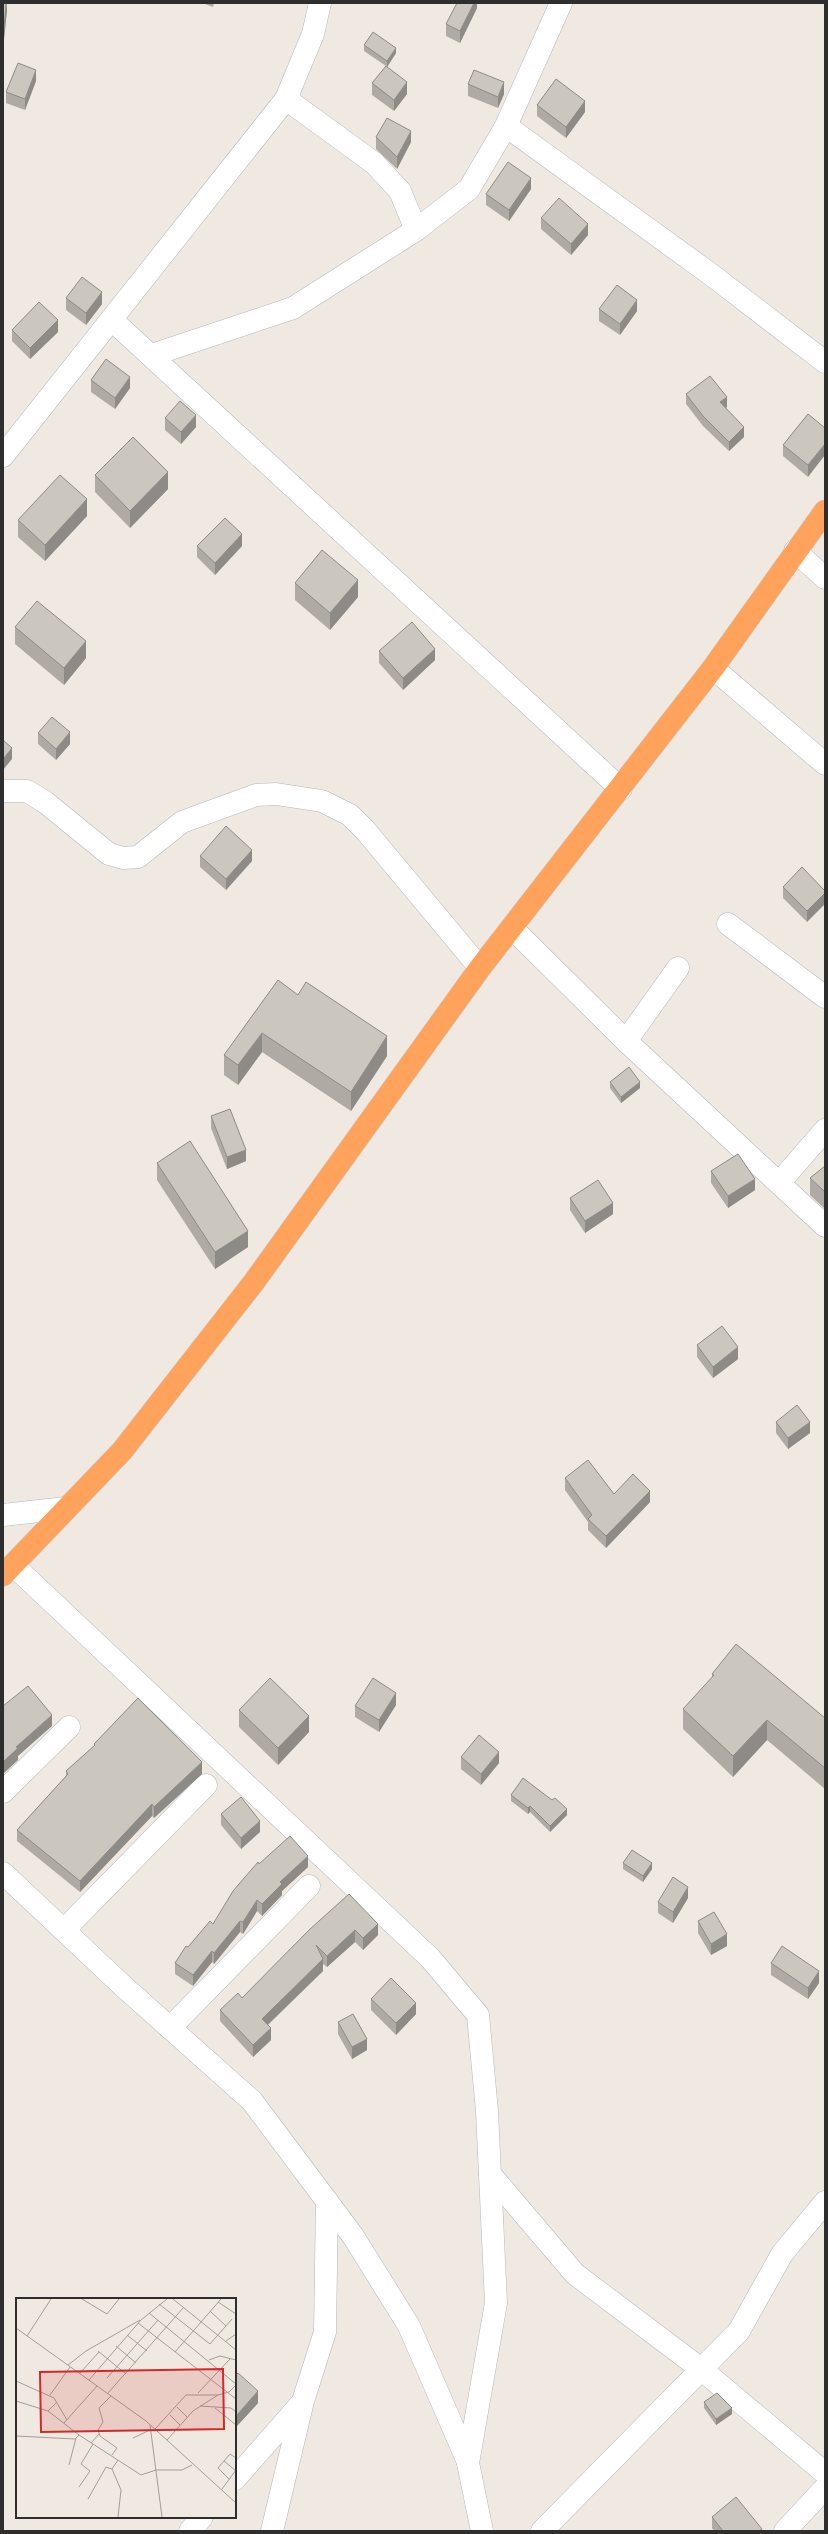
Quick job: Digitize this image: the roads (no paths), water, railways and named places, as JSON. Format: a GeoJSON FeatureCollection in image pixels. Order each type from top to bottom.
{"type":"FeatureCollection","features":[{"type":"Feature","properties":{"kind":"highway"},"geometry":{"type":"LineString","coordinates":[[8,1570],[122,1451],[254,1282],[480,968],[621,789],[713,668],[825,511]]}},
{"type":"Feature","properties":{"kind":"street"},"geometry":{"type":"LineString","coordinates":[[3,456],[286,99],[312,34],[320,3]]}},
{"type":"Feature","properties":{"kind":"street"},"geometry":{"type":"LineString","coordinates":[[152,355],[293,308],[416,230],[469,189],[506,126],[561,3]]}},
{"type":"Feature","properties":{"kind":"street"},"geometry":{"type":"LineString","coordinates":[[286,99],[374,163],[400,191],[416,230]]}},
{"type":"Feature","properties":{"kind":"street"},"geometry":{"type":"LineString","coordinates":[[506,126],[709,273],[825,362]]}},
{"type":"Feature","properties":{"kind":"street"},"geometry":{"type":"LineString","coordinates":[[112,320],[152,355],[621,789]]}},
{"type":"Feature","properties":{"kind":"street"},"geometry":{"type":"LineString","coordinates":[[795,551],[825,578]]}},
{"type":"Feature","properties":{"kind":"street"},"geometry":{"type":"LineString","coordinates":[[713,668],[825,764]]}},
{"type":"Feature","properties":{"kind":"street"},"geometry":{"type":"LineString","coordinates":[[3,791],[27,791],[45,802],[109,854],[123,858],[138,857],[182,822],[256,794],[276,794],[322,801],[350,814],[480,968]]}},
{"type":"Feature","properties":{"kind":"street"},"geometry":{"type":"LineString","coordinates":[[728,924],[825,997]]}},
{"type":"Feature","properties":{"kind":"street"},"geometry":{"type":"LineString","coordinates":[[512,928],[626,1041],[825,1226]]}},
{"type":"Feature","properties":{"kind":"street"},"geometry":{"type":"LineString","coordinates":[[626,1041],[678,968]]}},
{"type":"Feature","properties":{"kind":"street"},"geometry":{"type":"LineString","coordinates":[[779,1183],[825,1130]]}},
{"type":"Feature","properties":{"kind":"street"},"geometry":{"type":"LineString","coordinates":[[4,1513],[66,1508]]}},
{"type":"Feature","properties":{"kind":"street"},"geometry":{"type":"LineString","coordinates":[[8,1570],[430,1958],[478,2014],[487,2111],[496,2303],[468,2463]]}},
{"type":"Feature","properties":{"kind":"street"},"geometry":{"type":"LineString","coordinates":[[3,1792],[69,1727]]}},
{"type":"Feature","properties":{"kind":"street"},"geometry":{"type":"LineString","coordinates":[[64,1930],[206,1785]]}},
{"type":"Feature","properties":{"kind":"street"},"geometry":{"type":"LineString","coordinates":[[3,1873],[170,2028],[252,2101],[353,2236],[409,2326],[468,2463],[482,2531]]}},
{"type":"Feature","properties":{"kind":"street"},"geometry":{"type":"LineString","coordinates":[[170,2028],[309,1886]]}},
{"type":"Feature","properties":{"kind":"street"},"geometry":{"type":"LineString","coordinates":[[490,2174],[575,2274],[701,2369],[825,2473]]}},
{"type":"Feature","properties":{"kind":"street"},"geometry":{"type":"LineString","coordinates":[[272,2531],[303,2400],[325,2332],[327,2201]]}},
{"type":"Feature","properties":{"kind":"street"},"geometry":{"type":"LineString","coordinates":[[542,2531],[739,2331],[782,2254],[825,2202]]}},
{"type":"Feature","properties":{"kind":"street"},"geometry":{"type":"LineString","coordinates":[[236,2478],[303,2400]]}},
{"type":"Feature","properties":{"kind":"street"},"geometry":{"type":"LineString","coordinates":[[785,2531],[825,2488]]}},
{"type":"Feature","properties":{"kind":"street"},"geometry":{"type":"LineString","coordinates":[[190,2531],[201,2518]]}}]}
